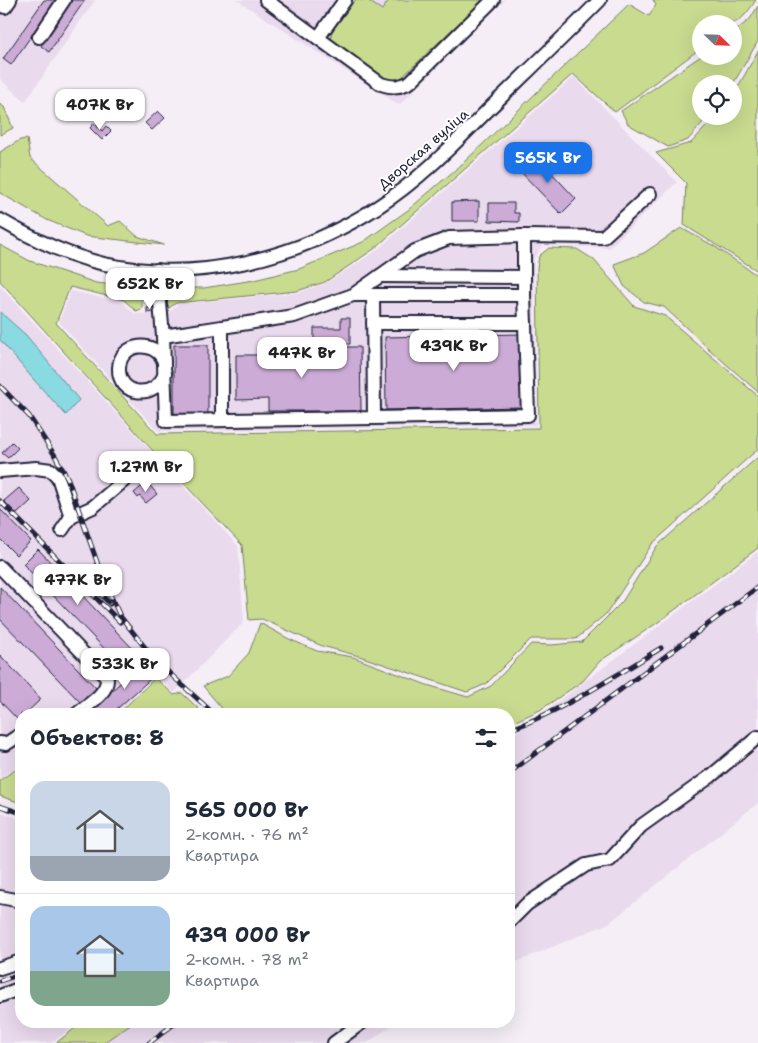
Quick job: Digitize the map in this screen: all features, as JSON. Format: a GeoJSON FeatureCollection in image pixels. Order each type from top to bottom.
{"type":"FeatureCollection","features":[{"type":"Feature","properties":{"kind":"street"},"geometry":{"type":"LineString","coordinates":[[0,3],[6,7],[10,0]]}},
{"type":"Feature","properties":{"kind":"street"},"geometry":{"type":"LineString","coordinates":[[39,37],[64,0]]}},
{"type":"Feature","properties":{"kind":"street"},"geometry":{"type":"LineString","coordinates":[[266,0],[382,84],[391,87],[401,86],[410,82],[493,0]]}},
{"type":"Feature","properties":{"kind":"street"},"geometry":{"type":"LineString","coordinates":[[318,38],[345,0]]}},
{"type":"Feature","properties":{"kind":"street","name":"Дворская вуліца"},"geometry":{"type":"LineString","coordinates":[[0,220],[55,248],[104,264],[157,270],[195,270],[274,255],[350,224],[409,184],[449,149],[600,0]]}},
{"type":"Feature","properties":{"kind":"street"},"geometry":{"type":"LineString","coordinates":[[353,296],[415,251],[449,238],[524,236],[603,237],[650,194]]}},
{"type":"Feature","properties":{"kind":"street"},"geometry":{"type":"LineString","coordinates":[[157,270],[165,368],[166,421],[528,415],[524,236]]}},
{"type":"Feature","properties":{"kind":"street"},"geometry":{"type":"LineString","coordinates":[[380,276],[524,277]]}},
{"type":"Feature","properties":{"kind":"street"},"geometry":{"type":"LineString","coordinates":[[373,295],[374,418]]}},
{"type":"Feature","properties":{"kind":"street"},"geometry":{"type":"LineString","coordinates":[[152,348],[163,336],[294,316],[353,296],[524,295]]}},
{"type":"Feature","properties":{"kind":"street"},"geometry":{"type":"LineString","coordinates":[[373,324],[525,323]]}},
{"type":"Feature","properties":{"kind":"street"},"geometry":{"type":"LineString","coordinates":[[222,327],[222,420]]}},
{"type":"Feature","properties":{"kind":"street"},"geometry":{"type":"LineString","coordinates":[[136,346],[152,348],[158,352],[165,368],[158,385],[146,392],[138,392],[131,389],[120,378],[120,362],[123,355],[136,346]]}},
{"type":"Feature","properties":{"kind":"street"},"geometry":{"type":"LineString","coordinates":[[62,530],[72,517],[93,507],[147,461]]}},
{"type":"Feature","properties":{"kind":"street"},"geometry":{"type":"LineString","coordinates":[[0,471],[36,468],[51,470],[58,477],[72,517]]}},
{"type":"Feature","properties":{"kind":"street"},"geometry":{"type":"LineString","coordinates":[[0,567],[107,678],[105,690],[84,708]]}},
{"type":"Feature","properties":{"kind":"street"},"geometry":{"type":"LineString","coordinates":[[515,916],[527,904],[586,865],[610,860],[641,826],[711,776],[758,737]]}},
{"type":"Feature","properties":{"kind":"street"},"geometry":{"type":"LineString","coordinates":[[0,743],[6,744],[15,738]]}},
{"type":"Feature","properties":{"kind":"street"},"geometry":{"type":"LineString","coordinates":[[0,897],[15,900]]}},
{"type":"Feature","properties":{"kind":"street"},"geometry":{"type":"LineString","coordinates":[[0,968],[15,962]]}},
{"type":"Feature","properties":{"kind":"street"},"geometry":{"type":"LineString","coordinates":[[0,996],[15,990]]}},
{"type":"Feature","properties":{"kind":"street"},"geometry":{"type":"LineString","coordinates":[[334,1043],[354,1028]]}},
{"type":"Feature","properties":{"kind":"shaded area"},"geometry":{"type":"Polygon","coordinates":[[[0,0],[95,0],[25,102],[0,79],[0,0]]]}},
{"type":"Feature","properties":{"kind":"shaded area"},"geometry":{"type":"Polygon","coordinates":[[[237,0],[505,0],[399,105],[237,0]]]}},
{"type":"Feature","properties":{"kind":"shaded area"},"geometry":{"type":"Polygon","coordinates":[[[574,77],[677,182],[609,248],[543,245],[534,258],[536,425],[158,431],[59,322],[71,291],[122,302],[135,314],[169,313],[178,304],[298,293],[326,283],[376,251],[574,77]]]}},
{"type":"Feature","properties":{"kind":"shaded area"},"geometry":{"type":"Polygon","coordinates":[[[0,286],[238,546],[244,622],[174,693],[155,675],[122,708],[15,708],[15,768],[0,778],[0,286]]]}},
{"type":"Feature","properties":{"kind":"shaded area"},"geometry":{"type":"Polygon","coordinates":[[[758,552],[758,803],[609,923],[515,962],[515,734],[758,552]]]}},
{"type":"Feature","properties":{"kind":"shaded area"},"geometry":{"type":"Polygon","coordinates":[[[0,812],[15,817],[15,1028],[71,1028],[51,1043],[0,1043],[0,812]]]}},
{"type":"Feature","properties":{"kind":"shaded area"},"geometry":{"type":"Polygon","coordinates":[[[116,1028],[388,1028],[367,1043],[96,1043],[116,1028]]]}},
{"type":"Feature","properties":{"kind":"green space"},"geometry":{"type":"Polygon","coordinates":[[[355,0],[367,0],[382,10],[389,0],[483,0],[399,80],[383,80],[332,43],[331,33],[355,0]]]}},
{"type":"Feature","properties":{"kind":"green space"},"geometry":{"type":"Polygon","coordinates":[[[653,0],[756,0],[742,18],[742,15],[692,15],[692,55],[615,112],[573,74],[374,249],[325,282],[297,291],[176,303],[169,308],[167,303],[172,288],[204,288],[254,280],[299,269],[363,242],[408,210],[462,164],[629,4],[649,16],[656,5],[653,0]]]}},
{"type":"Feature","properties":{"kind":"green space"},"geometry":{"type":"Polygon","coordinates":[[[758,6],[758,41],[738,75],[692,75],[692,125],[700,125],[688,140],[668,147],[628,124],[621,111],[692,62],[692,65],[742,65],[742,26],[750,19],[758,6]]]}},
{"type":"Feature","properties":{"kind":"green space"},"geometry":{"type":"Polygon","coordinates":[[[758,51],[758,271],[684,225],[686,183],[656,153],[691,143],[708,125],[742,125],[742,80],[758,51]]]}},
{"type":"Feature","properties":{"kind":"green space"},"geometry":{"type":"Polygon","coordinates":[[[0,104],[4,107],[13,128],[0,135],[0,104]]]}},
{"type":"Feature","properties":{"kind":"green space"},"geometry":{"type":"Polygon","coordinates":[[[27,139],[30,158],[108,226],[120,221],[137,236],[164,245],[86,236],[47,220],[0,193],[0,152],[20,140],[27,139]]]}},
{"type":"Feature","properties":{"kind":"green space"},"geometry":{"type":"Polygon","coordinates":[[[681,228],[714,246],[758,276],[758,392],[664,307],[644,302],[624,286],[614,264],[644,253],[681,228]]]}},
{"type":"Feature","properties":{"kind":"green space"},"geometry":{"type":"Polygon","coordinates":[[[0,245],[30,261],[96,283],[142,288],[142,309],[136,311],[124,300],[70,287],[56,323],[157,434],[539,428],[537,268],[539,256],[549,248],[577,249],[594,260],[634,306],[665,316],[758,396],[758,449],[652,544],[607,613],[576,639],[531,639],[486,684],[467,692],[359,656],[322,646],[262,619],[249,620],[242,545],[154,452],[0,281],[0,245]]]}},
{"type":"Feature","properties":{"kind":"green space"},"geometry":{"type":"Polygon","coordinates":[[[758,457],[758,548],[657,623],[600,661],[583,681],[540,710],[515,721],[515,708],[221,708],[203,686],[228,676],[249,653],[260,623],[289,639],[317,651],[353,657],[427,685],[468,697],[491,686],[531,644],[552,645],[582,642],[622,602],[657,546],[758,457]]]}},
{"type":"Feature","properties":{"kind":"green space"},"geometry":{"type":"Polygon","coordinates":[[[155,678],[174,695],[182,693],[198,708],[124,708],[155,678]]]}},
{"type":"Feature","properties":{"kind":"green space"},"geometry":{"type":"Polygon","coordinates":[[[15,770],[15,801],[0,796],[0,780],[15,770]]]}},
{"type":"Feature","properties":{"kind":"green space"},"geometry":{"type":"Polygon","coordinates":[[[75,1028],[125,1028],[103,1043],[56,1043],[75,1028]]]}},
{"type":"Feature","properties":{"kind":"water"},"geometry":{"type":"Polygon","coordinates":[[[0,312],[26,335],[79,400],[66,415],[0,340],[0,312]]]}},
{"type":"Feature","properties":{"kind":"building"},"geometry":{"type":"Polygon","coordinates":[[[44,0],[56,0],[11,65],[3,59],[44,0]]]}},
{"type":"Feature","properties":{"kind":"building"},"geometry":{"type":"Polygon","coordinates":[[[72,0],[85,0],[49,52],[41,46],[72,0]]]}},
{"type":"Feature","properties":{"kind":"building"},"geometry":{"type":"Polygon","coordinates":[[[158,111],[165,118],[152,130],[145,123],[158,111]]]}},
{"type":"Feature","properties":{"kind":"building"},"geometry":{"type":"Polygon","coordinates":[[[94,123],[102,131],[106,126],[111,131],[102,140],[90,128],[94,123]]]}},
{"type":"Feature","properties":{"kind":"building"},"geometry":{"type":"Polygon","coordinates":[[[535,155],[576,199],[561,214],[519,170],[535,155]]]}},
{"type":"Feature","properties":{"kind":"building"},"geometry":{"type":"Polygon","coordinates":[[[479,201],[479,221],[452,221],[452,202],[479,201]]]}},
{"type":"Feature","properties":{"kind":"building"},"geometry":{"type":"Polygon","coordinates":[[[489,203],[514,203],[514,213],[519,213],[519,222],[489,221],[489,203]]]}},
{"type":"Feature","properties":{"kind":"building"},"geometry":{"type":"Polygon","coordinates":[[[154,307],[154,312],[147,313],[147,308],[154,307]]]}},
{"type":"Feature","properties":{"kind":"building"},"geometry":{"type":"Polygon","coordinates":[[[341,318],[350,318],[350,344],[314,344],[314,328],[341,328],[341,318]]]}},
{"type":"Feature","properties":{"kind":"building"},"geometry":{"type":"Polygon","coordinates":[[[521,334],[522,407],[386,410],[385,337],[521,334]]]}},
{"type":"Feature","properties":{"kind":"building"},"geometry":{"type":"Polygon","coordinates":[[[174,345],[208,345],[208,414],[174,415],[174,345]]]}},
{"type":"Feature","properties":{"kind":"building"},"geometry":{"type":"Polygon","coordinates":[[[266,347],[360,347],[361,411],[268,411],[268,399],[236,400],[236,355],[266,355],[266,347]]]}},
{"type":"Feature","properties":{"kind":"building"},"geometry":{"type":"Polygon","coordinates":[[[12,442],[18,448],[8,458],[2,453],[12,442]]]}},
{"type":"Feature","properties":{"kind":"building"},"geometry":{"type":"Polygon","coordinates":[[[147,482],[157,494],[146,503],[140,496],[138,498],[134,493],[147,482]]]}},
{"type":"Feature","properties":{"kind":"building"},"geometry":{"type":"Polygon","coordinates":[[[19,488],[31,501],[17,514],[4,501],[19,488]]]}},
{"type":"Feature","properties":{"kind":"building"},"geometry":{"type":"Polygon","coordinates":[[[0,509],[31,541],[16,555],[0,539],[0,509]]]}},
{"type":"Feature","properties":{"kind":"building"},"geometry":{"type":"Polygon","coordinates":[[[38,549],[134,650],[119,664],[23,564],[38,549]]]}},
{"type":"Feature","properties":{"kind":"building"},"geometry":{"type":"Polygon","coordinates":[[[0,587],[97,689],[82,704],[0,619],[0,587]]]}},
{"type":"Feature","properties":{"kind":"building"},"geometry":{"type":"Polygon","coordinates":[[[0,655],[41,699],[31,708],[15,708],[15,717],[0,701],[0,655]]]}},
{"type":"Feature","properties":{"kind":"building"},"geometry":{"type":"Polygon","coordinates":[[[144,661],[155,675],[118,708],[93,708],[144,661]]]}},
{"type":"Feature","properties":{"kind":"railway"},"geometry":{"type":"LineString","coordinates":[[0,386],[29,416],[68,479],[103,579],[120,616],[155,660],[207,708]]}},
{"type":"Feature","properties":{"kind":"railway"},"geometry":{"type":"LineString","coordinates":[[0,501],[120,622]]}},
{"type":"Feature","properties":{"kind":"railway"},"geometry":{"type":"LineString","coordinates":[[85,577],[110,604]]}},
{"type":"Feature","properties":{"kind":"railway"},"geometry":{"type":"LineString","coordinates":[[515,769],[758,587]]}},
{"type":"Feature","properties":{"kind":"railway"},"geometry":{"type":"LineString","coordinates":[[515,728],[568,703],[661,648]]}},
{"type":"Feature","properties":{"kind":"railway"},"geometry":{"type":"LineString","coordinates":[[0,806],[15,811]]}},
{"type":"Feature","properties":{"kind":"railway"},"geometry":{"type":"LineString","coordinates":[[0,981],[15,976]]}},
{"type":"Feature","properties":{"kind":"railway"},"geometry":{"type":"LineString","coordinates":[[149,1043],[169,1028]]}}]}
